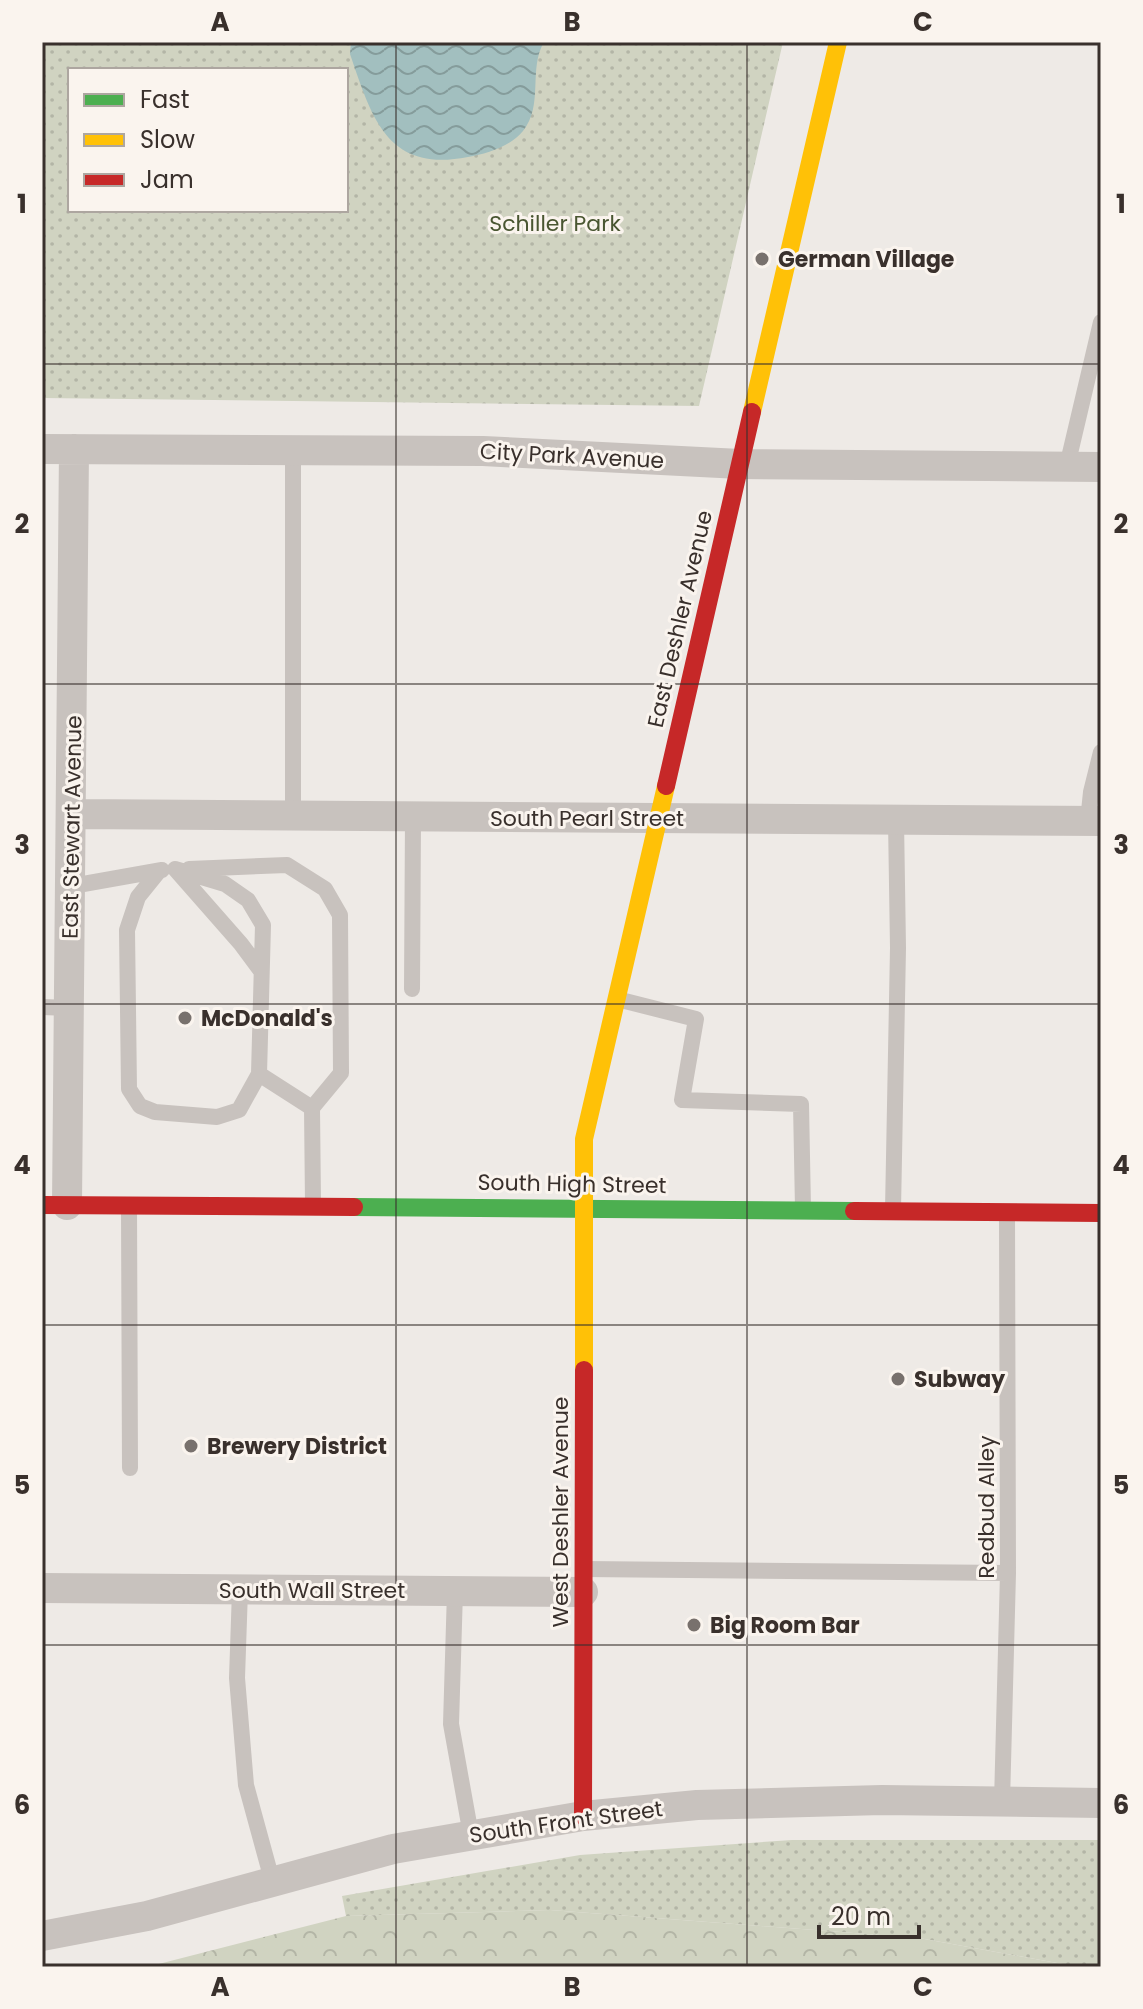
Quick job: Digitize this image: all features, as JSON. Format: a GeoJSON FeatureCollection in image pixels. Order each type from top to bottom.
{"type":"FeatureCollection","features":[{"type":"Feature","properties":{"kind":"street","name":"East Deshler Avenue"},"geometry":{"type":"LineString","coordinates":[[582,1208],[584,1139],[838,42]]}},
{"type":"Feature","properties":{"kind":"street","name":"City Park Avenue"},"geometry":{"type":"LineString","coordinates":[[42,449],[483,451],[740,464],[1101,467]]}},
{"type":"Feature","properties":{"kind":"street","name":"East Stewart Avenue"},"geometry":{"type":"LineString","coordinates":[[55,1205],[56,1008],[72,886],[74,449]]}},
{"type":"Feature","properties":{"kind":"street","name":"South Pearl Street"},"geometry":{"type":"LineString","coordinates":[[73,814],[1094,821]]}},
{"type":"Feature","properties":{"kind":"street","name":"South High Street"},"geometry":{"type":"LineString","coordinates":[[55,1205],[1101,1213]]}},
{"type":"Feature","properties":{"kind":"street","name":"West Deshler Avenue"},"geometry":{"type":"LineString","coordinates":[[582,1208],[585,1285],[583,1816]]}},
{"type":"Feature","properties":{"kind":"street","name":"South Wall Street"},"geometry":{"type":"LineString","coordinates":[[42,1588],[455,1591],[583,1580]]}},
{"type":"Feature","properties":{"kind":"street","name":"South Front Street"},"geometry":{"type":"LineString","coordinates":[[42,1936],[147,1916],[393,1849],[583,1816],[697,1805],[882,1800],[1101,1803]]}},
{"type":"Feature","properties":{"kind":"lane"},"geometry":{"type":"LineString","coordinates":[[1067,466],[1101,322]]}},
{"type":"Feature","properties":{"kind":"lane"},"geometry":{"type":"LineString","coordinates":[[293,450],[293,816]]}},
{"type":"Feature","properties":{"kind":"lane"},"geometry":{"type":"LineString","coordinates":[[1094,821],[1091,792],[1101,752]]}},
{"type":"Feature","properties":{"kind":"lane"},"geometry":{"type":"LineString","coordinates":[[412,989],[413,817]]}},
{"type":"Feature","properties":{"kind":"lane"},"geometry":{"type":"LineString","coordinates":[[893,1212],[898,948],[896,820]]}},
{"type":"Feature","properties":{"kind":"lane"},"geometry":{"type":"LineString","coordinates":[[72,886],[167,870],[287,865],[325,889],[340,915],[341,1073],[312,1108],[313,1206]]}},
{"type":"Feature","properties":{"kind":"lane"},"geometry":{"type":"LineString","coordinates":[[167,870],[225,884],[248,900],[263,925],[259,1074],[239,1110],[217,1117],[155,1112],[140,1106],[129,1089],[127,930],[138,897],[167,870]]}},
{"type":"Feature","properties":{"kind":"lane"},"geometry":{"type":"LineString","coordinates":[[167,870],[241,944],[261,971]]}},
{"type":"Feature","properties":{"kind":"lane"},"geometry":{"type":"LineString","coordinates":[[617,999],[696,1019],[682,1100],[801,1104],[803,1211]]}},
{"type":"Feature","properties":{"kind":"lane"},"geometry":{"type":"LineString","coordinates":[[259,1074],[312,1108]]}},
{"type":"Feature","properties":{"kind":"lane"},"geometry":{"type":"LineString","coordinates":[[129,1205],[130,1468]]}},
{"type":"Feature","properties":{"kind":"lane","name":"Redbud Alley"},"geometry":{"type":"LineString","coordinates":[[1002,1802],[1008,1573],[1007,1213]]}},
{"type":"Feature","properties":{"kind":"lane"},"geometry":{"type":"LineString","coordinates":[[583,1580],[1008,1573]]}},
{"type":"Feature","properties":{"kind":"lane"},"geometry":{"type":"LineString","coordinates":[[240,1590],[237,1678],[246,1785],[272,1880]]}},
{"type":"Feature","properties":{"kind":"lane"},"geometry":{"type":"LineString","coordinates":[[455,1591],[451,1724],[471,1835]]}},
{"type":"Feature","properties":{"kind":"green space","name":"Schiller Park"},"geometry":{"type":"Polygon","coordinates":[[[42,42],[783,42],[699,406],[42,398],[42,42]]]}},
{"type":"Feature","properties":{"kind":"green space"},"geometry":{"type":"Polygon","coordinates":[[[792,1840],[1101,1840],[1101,1967],[1079,1967],[919,1938],[550,1910],[346,1916],[342,1896],[580,1855],[792,1840]]]}},
{"type":"Feature","properties":{"kind":"green space"},"geometry":{"type":"Polygon","coordinates":[[[550,1910],[919,1938],[1079,1967],[147,1967],[346,1916],[550,1910]]]}},
{"type":"Feature","properties":{"kind":"water"},"geometry":{"type":"Polygon","coordinates":[[[351,42],[544,42],[539,53],[535,99],[529,121],[518,136],[491,151],[441,160],[418,157],[387,136],[376,119],[350,54],[351,42]]]}},
{"type":"Feature","properties":{"kind":"traffic: fast"},"geometry":{"type":"LineString","coordinates":[[354,1207],[854,1211]]}},
{"type":"Feature","properties":{"kind":"traffic: slow"},"geometry":{"type":"LineString","coordinates":[[752,412],[838,42]]}},
{"type":"Feature","properties":{"kind":"traffic: slow"},"geometry":{"type":"LineString","coordinates":[[584,1370],[584,1139],[666,786]]}},
{"type":"Feature","properties":{"kind":"traffic: jam"},"geometry":{"type":"LineString","coordinates":[[666,786],[752,412]]}},
{"type":"Feature","properties":{"kind":"traffic: jam"},"geometry":{"type":"LineString","coordinates":[[42,1205],[354,1207]]}},
{"type":"Feature","properties":{"kind":"traffic: jam"},"geometry":{"type":"LineString","coordinates":[[854,1211],[1101,1213]]}},
{"type":"Feature","properties":{"kind":"traffic: jam"},"geometry":{"type":"LineString","coordinates":[[583,1816],[584,1370]]}},
{"type":"Feature","properties":{"kind":"place","name":"German Village"},"geometry":{"type":"Point","coordinates":[762,259]}},
{"type":"Feature","properties":{"kind":"place","name":"McDonald's"},"geometry":{"type":"Point","coordinates":[185,1018]}},
{"type":"Feature","properties":{"kind":"place","name":"Subway"},"geometry":{"type":"Point","coordinates":[898,1379]}},
{"type":"Feature","properties":{"kind":"place","name":"Brewery District"},"geometry":{"type":"Point","coordinates":[191,1446]}},
{"type":"Feature","properties":{"kind":"place","name":"Big Room Bar"},"geometry":{"type":"Point","coordinates":[694,1625]}}]}
